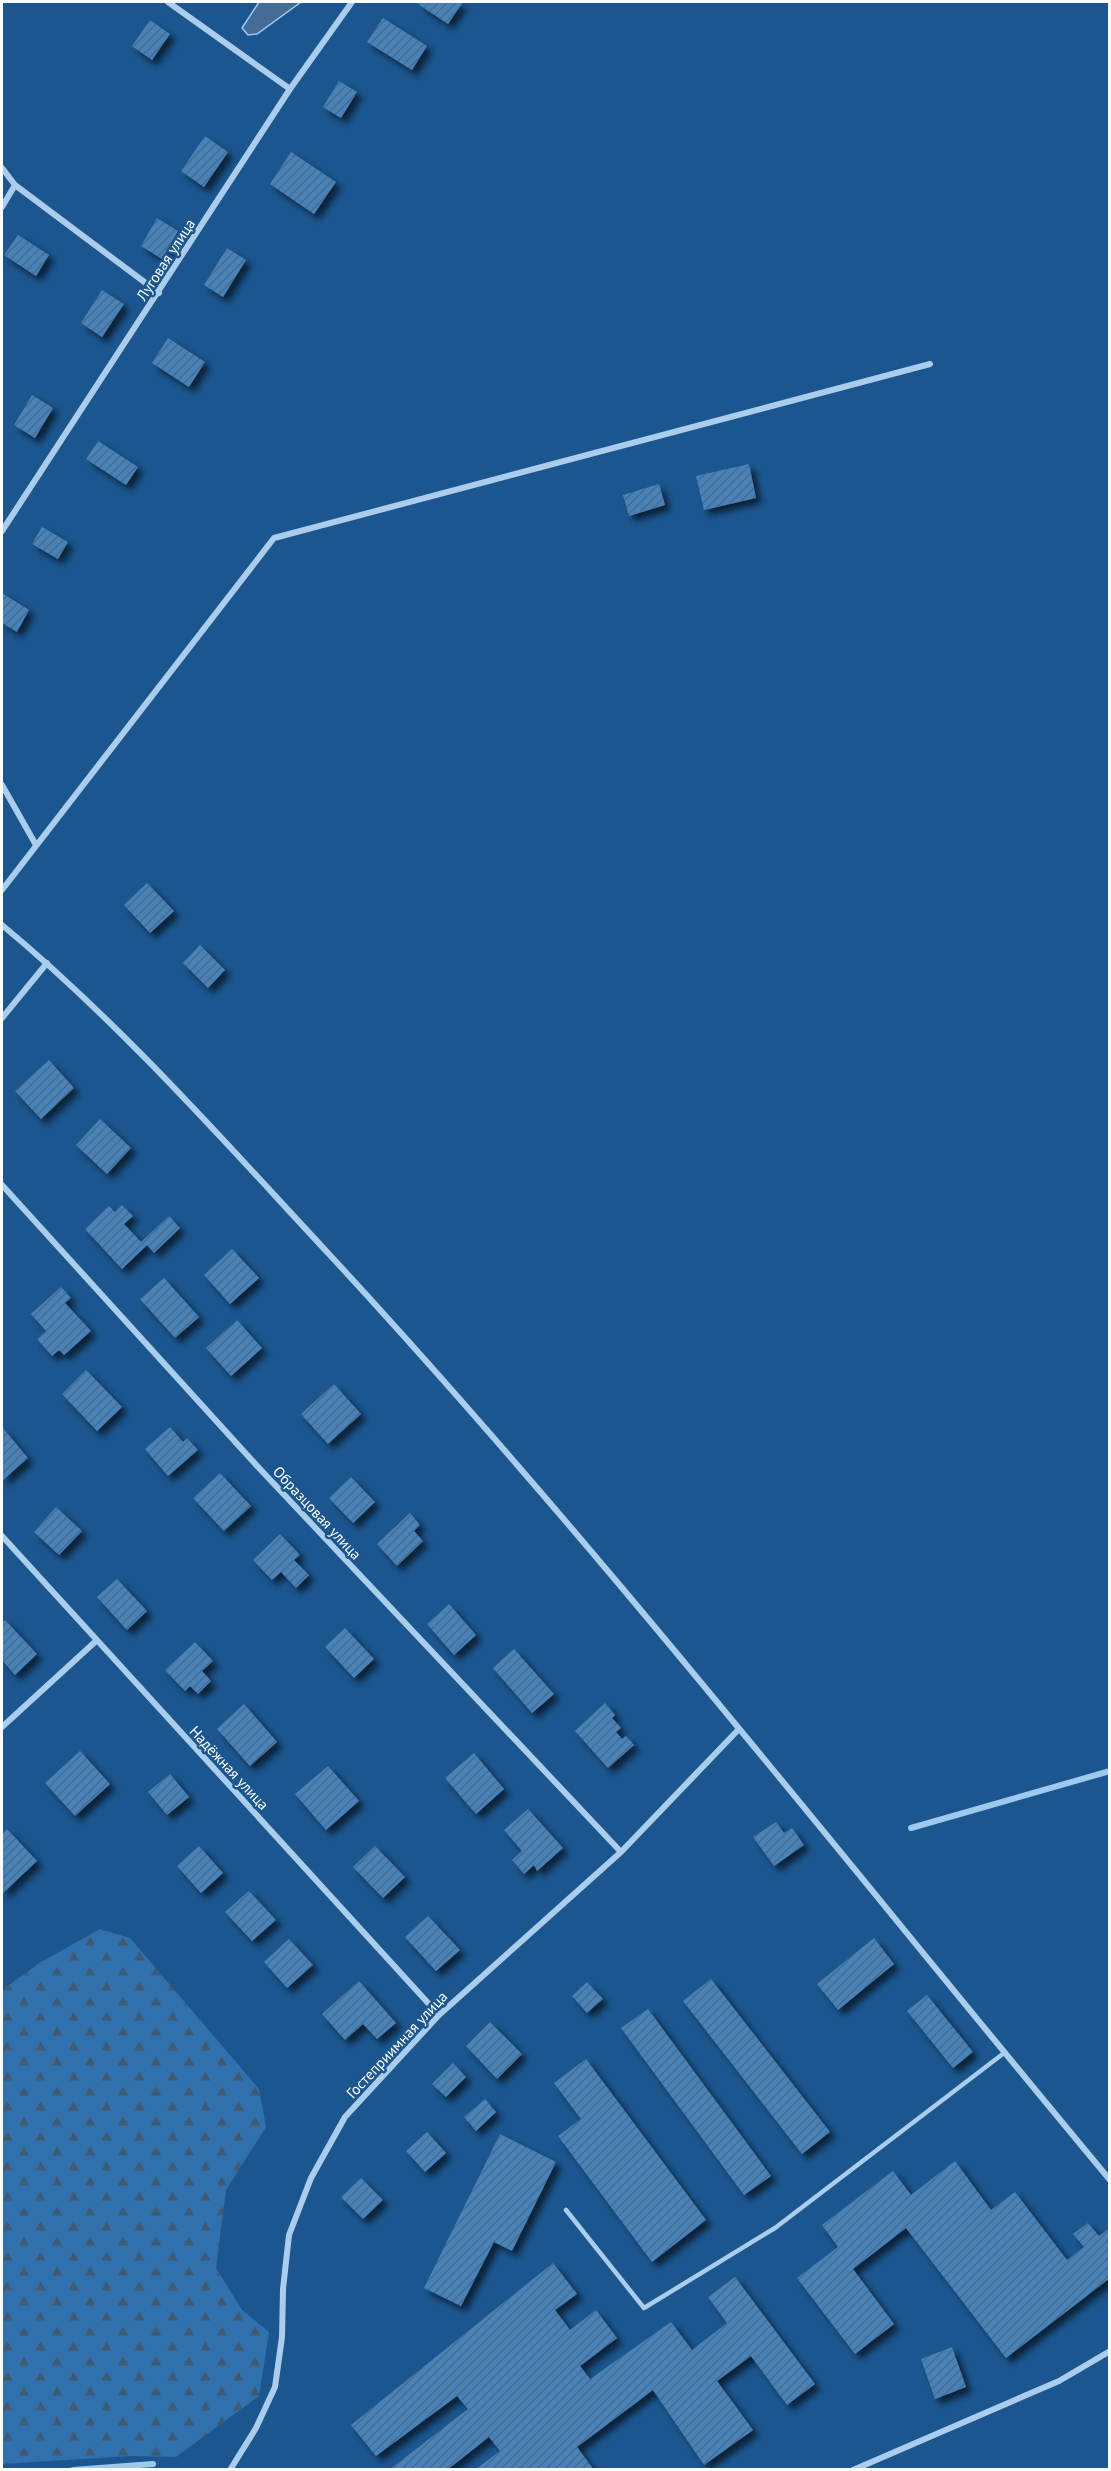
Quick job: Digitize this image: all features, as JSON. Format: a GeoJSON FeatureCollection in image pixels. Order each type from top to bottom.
{"type":"FeatureCollection","features":[{"type":"Feature","properties":{"kind":"street"},"geometry":{"type":"LineString","coordinates":[[168,2],[290,89]]}},
{"type":"Feature","properties":{"kind":"street","name":"Луговая улица"},"geometry":{"type":"LineString","coordinates":[[2,531],[290,89],[352,2]]}},
{"type":"Feature","properties":{"kind":"street"},"geometry":{"type":"LineString","coordinates":[[2,168],[15,185],[159,293]]}},
{"type":"Feature","properties":{"kind":"street"},"geometry":{"type":"LineString","coordinates":[[2,207],[15,185]]}},
{"type":"Feature","properties":{"kind":"street"},"geometry":{"type":"LineString","coordinates":[[2,890],[274,538],[930,364]]}},
{"type":"Feature","properties":{"kind":"street"},"geometry":{"type":"LineString","coordinates":[[2,785],[36,845]]}},
{"type":"Feature","properties":{"kind":"street"},"geometry":{"type":"LineString","coordinates":[[2,925],[47,963],[204,1119],[426,1359],[739,1729],[1110,2180]]}},
{"type":"Feature","properties":{"kind":"street"},"geometry":{"type":"LineString","coordinates":[[2,1018],[47,963]]}},
{"type":"Feature","properties":{"kind":"street","name":"Образцовая улица"},"geometry":{"type":"LineString","coordinates":[[2,1185],[259,1468],[621,1852]]}},
{"type":"Feature","properties":{"kind":"street","name":"Надёжная улица"},"geometry":{"type":"LineString","coordinates":[[2,1536],[439,2015]]}},
{"type":"Feature","properties":{"kind":"street"},"geometry":{"type":"LineString","coordinates":[[2,1727],[96,1641]]}},
{"type":"Feature","properties":{"kind":"street","name":"Гостеприимная улица"},"geometry":{"type":"LineString","coordinates":[[230,2469],[255,2428],[275,2387],[282,2337],[283,2289],[289,2235],[311,2178],[345,2117],[439,2015],[621,1852],[739,1729]]}},
{"type":"Feature","properties":{"kind":"street"},"geometry":{"type":"LineString","coordinates":[[853,2469],[1059,2381],[1110,2351]]}},
{"type":"Feature","properties":{"kind":"lane"},"geometry":{"type":"LineString","coordinates":[[566,2210],[644,2308],[775,2228],[1004,2053]]}},
{"type":"Feature","properties":{"kind":"green space"},"geometry":{"type":"Polygon","coordinates":[[[100,1929],[130,1938],[259,2089],[266,2127],[226,2190],[216,2268],[242,2310],[269,2332],[259,2396],[176,2457],[131,2456],[2,2464],[2,1990],[41,1962],[100,1929]]]}},
{"type":"Feature","properties":{"kind":"shaded area"},"geometry":{"type":"Polygon","coordinates":[[[259,2],[301,2],[257,34],[248,35],[242,28],[259,2]]]}},
{"type":"Feature","properties":{"kind":"building"},"geometry":{"type":"Polygon","coordinates":[[[419,2],[463,2],[448,24],[418,4],[419,2]]]}},
{"type":"Feature","properties":{"kind":"building"},"geometry":{"type":"Polygon","coordinates":[[[383,18],[427,46],[412,70],[367,42],[383,18]]]}},
{"type":"Feature","properties":{"kind":"building"},"geometry":{"type":"Polygon","coordinates":[[[150,20],[170,34],[152,60],[132,46],[150,20]]]}},
{"type":"Feature","properties":{"kind":"building"},"geometry":{"type":"Polygon","coordinates":[[[339,81],[357,92],[341,118],[323,107],[339,81]]]}},
{"type":"Feature","properties":{"kind":"building"},"geometry":{"type":"Polygon","coordinates":[[[205,136],[228,152],[204,187],[181,171],[205,136]]]}},
{"type":"Feature","properties":{"kind":"building"},"geometry":{"type":"Polygon","coordinates":[[[291,152],[336,182],[314,214],[270,184],[291,152]]]}},
{"type":"Feature","properties":{"kind":"building"},"geometry":{"type":"Polygon","coordinates":[[[157,218],[178,231],[162,259],[141,246],[157,218]]]}},
{"type":"Feature","properties":{"kind":"building"},"geometry":{"type":"Polygon","coordinates":[[[18,235],[49,255],[36,276],[4,255],[18,235]]]}},
{"type":"Feature","properties":{"kind":"building"},"geometry":{"type":"Polygon","coordinates":[[[227,248],[246,260],[223,297],[204,285],[227,248]]]}},
{"type":"Feature","properties":{"kind":"building"},"geometry":{"type":"Polygon","coordinates":[[[102,290],[124,304],[102,337],[81,323],[102,290]]]}},
{"type":"Feature","properties":{"kind":"building"},"geometry":{"type":"Polygon","coordinates":[[[168,338],[205,362],[189,387],[152,363],[168,338]]]}},
{"type":"Feature","properties":{"kind":"building"},"geometry":{"type":"Polygon","coordinates":[[[32,395],[53,408],[35,438],[14,425],[32,395]]]}},
{"type":"Feature","properties":{"kind":"building"},"geometry":{"type":"Polygon","coordinates":[[[98,441],[138,467],[126,485],[86,459],[98,441]]]}},
{"type":"Feature","properties":{"kind":"building"},"geometry":{"type":"Polygon","coordinates":[[[749,464],[756,498],[704,510],[696,476],[749,464]]]}},
{"type":"Feature","properties":{"kind":"building"},"geometry":{"type":"Polygon","coordinates":[[[659,484],[665,505],[629,516],[623,495],[659,484]]]}},
{"type":"Feature","properties":{"kind":"building"},"geometry":{"type":"Polygon","coordinates":[[[42,527],[68,542],[58,559],[32,544],[42,527]]]}},
{"type":"Feature","properties":{"kind":"building"},"geometry":{"type":"Polygon","coordinates":[[[2,593],[29,610],[17,632],[2,623],[2,593]]]}},
{"type":"Feature","properties":{"kind":"building"},"geometry":{"type":"Polygon","coordinates":[[[147,883],[174,911],[150,933],[124,905],[147,883]]]}},
{"type":"Feature","properties":{"kind":"building"},"geometry":{"type":"Polygon","coordinates":[[[200,945],[225,970],[208,988],[183,963],[200,945]]]}},
{"type":"Feature","properties":{"kind":"building"},"geometry":{"type":"Polygon","coordinates":[[[49,1060],[74,1088],[41,1119],[15,1091],[49,1060]]]}},
{"type":"Feature","properties":{"kind":"building"},"geometry":{"type":"Polygon","coordinates":[[[100,1119],[131,1148],[107,1174],[76,1145],[100,1119]]]}},
{"type":"Feature","properties":{"kind":"building"},"geometry":{"type":"Polygon","coordinates":[[[122,1205],[133,1216],[124,1224],[141,1242],[169,1216],[180,1228],[154,1253],[147,1245],[122,1269],[85,1229],[109,1206],[115,1212],[122,1205]]]}},
{"type":"Feature","properties":{"kind":"building"},"geometry":{"type":"Polygon","coordinates":[[[232,1249],[259,1278],[230,1304],[204,1275],[232,1249]]]}},
{"type":"Feature","properties":{"kind":"building"},"geometry":{"type":"Polygon","coordinates":[[[164,1278],[199,1317],[175,1338],[140,1299],[164,1278]]]}},
{"type":"Feature","properties":{"kind":"building"},"geometry":{"type":"Polygon","coordinates":[[[61,1287],[71,1298],[65,1303],[91,1331],[64,1355],[59,1350],[52,1356],[37,1339],[46,1331],[31,1314],[61,1287]]]}},
{"type":"Feature","properties":{"kind":"building"},"geometry":{"type":"Polygon","coordinates":[[[237,1320],[262,1348],[231,1376],[206,1348],[237,1320]]]}},
{"type":"Feature","properties":{"kind":"building"},"geometry":{"type":"Polygon","coordinates":[[[86,1370],[122,1407],[97,1431],[62,1394],[86,1370]]]}},
{"type":"Feature","properties":{"kind":"building"},"geometry":{"type":"Polygon","coordinates":[[[334,1384],[361,1414],[328,1444],[301,1414],[334,1384]]]}},
{"type":"Feature","properties":{"kind":"building"},"geometry":{"type":"Polygon","coordinates":[[[2,1427],[28,1458],[2,1481],[2,1427]]]}},
{"type":"Feature","properties":{"kind":"building"},"geometry":{"type":"Polygon","coordinates":[[[170,1427],[183,1442],[187,1438],[198,1450],[168,1476],[145,1449],[170,1427]]]}},
{"type":"Feature","properties":{"kind":"building"},"geometry":{"type":"Polygon","coordinates":[[[220,1473],[251,1506],[224,1531],[193,1498],[220,1473]]]}},
{"type":"Feature","properties":{"kind":"building"},"geometry":{"type":"Polygon","coordinates":[[[351,1477],[375,1502],[353,1523],[329,1498],[351,1477]]]}},
{"type":"Feature","properties":{"kind":"building"},"geometry":{"type":"Polygon","coordinates":[[[56,1507],[82,1531],[59,1555],[34,1532],[56,1507]]]}},
{"type":"Feature","properties":{"kind":"building"},"geometry":{"type":"Polygon","coordinates":[[[410,1513],[420,1525],[414,1531],[423,1541],[397,1566],[377,1544],[410,1513]]]}},
{"type":"Feature","properties":{"kind":"building"},"geometry":{"type":"Polygon","coordinates":[[[280,1534],[300,1555],[294,1560],[309,1575],[296,1588],[281,1572],[272,1580],[253,1560],[280,1534]]]}},
{"type":"Feature","properties":{"kind":"building"},"geometry":{"type":"Polygon","coordinates":[[[117,1579],[147,1611],[127,1630],[97,1597],[117,1579]]]}},
{"type":"Feature","properties":{"kind":"building"},"geometry":{"type":"Polygon","coordinates":[[[449,1604],[476,1635],[454,1655],[427,1624],[449,1604]]]}},
{"type":"Feature","properties":{"kind":"building"},"geometry":{"type":"Polygon","coordinates":[[[5,1620],[37,1654],[15,1675],[2,1660],[2,1623],[5,1620]]]}},
{"type":"Feature","properties":{"kind":"building"},"geometry":{"type":"Polygon","coordinates":[[[345,1628],[374,1659],[354,1678],[325,1647],[345,1628]]]}},
{"type":"Feature","properties":{"kind":"building"},"geometry":{"type":"Polygon","coordinates":[[[195,1642],[213,1661],[202,1671],[211,1681],[198,1694],[190,1686],[185,1691],[165,1670],[195,1642]]]}},
{"type":"Feature","properties":{"kind":"building"},"geometry":{"type":"Polygon","coordinates":[[[514,1649],[554,1694],[532,1713],[493,1668],[514,1649]]]}},
{"type":"Feature","properties":{"kind":"building"},"geometry":{"type":"Polygon","coordinates":[[[605,1703],[615,1715],[612,1718],[621,1728],[616,1732],[622,1739],[626,1736],[634,1745],[608,1768],[575,1731],[605,1703]]]}},
{"type":"Feature","properties":{"kind":"building"},"geometry":{"type":"Polygon","coordinates":[[[244,1704],[277,1742],[250,1766],[217,1729],[244,1704]]]}},
{"type":"Feature","properties":{"kind":"building"},"geometry":{"type":"Polygon","coordinates":[[[80,1751],[110,1784],[75,1816],[45,1783],[80,1751]]]}},
{"type":"Feature","properties":{"kind":"building"},"geometry":{"type":"Polygon","coordinates":[[[474,1753],[504,1789],[476,1814],[445,1778],[474,1753]]]}},
{"type":"Feature","properties":{"kind":"building"},"geometry":{"type":"Polygon","coordinates":[[[328,1766],[359,1801],[326,1830],[295,1794],[328,1766]]]}},
{"type":"Feature","properties":{"kind":"building"},"geometry":{"type":"Polygon","coordinates":[[[170,1774],[189,1797],[167,1815],[148,1792],[170,1774]]]}},
{"type":"Feature","properties":{"kind":"building"},"geometry":{"type":"Polygon","coordinates":[[[528,1809],[563,1848],[537,1871],[534,1865],[524,1874],[512,1860],[522,1851],[504,1830],[528,1809]]]}},
{"type":"Feature","properties":{"kind":"building"},"geometry":{"type":"Polygon","coordinates":[[[776,1822],[784,1833],[792,1828],[804,1845],[774,1866],[753,1837],[776,1822]]]}},
{"type":"Feature","properties":{"kind":"building"},"geometry":{"type":"Polygon","coordinates":[[[7,1829],[37,1861],[2,1894],[2,1834],[7,1829]]]}},
{"type":"Feature","properties":{"kind":"building"},"geometry":{"type":"Polygon","coordinates":[[[199,1846],[223,1873],[201,1893],[177,1866],[199,1846]]]}},
{"type":"Feature","properties":{"kind":"building"},"geometry":{"type":"Polygon","coordinates":[[[375,1846],[405,1877],[383,1898],[353,1867],[375,1846]]]}},
{"type":"Feature","properties":{"kind":"building"},"geometry":{"type":"Polygon","coordinates":[[[249,1891],[276,1920],[252,1941],[225,1912],[249,1891]]]}},
{"type":"Feature","properties":{"kind":"building"},"geometry":{"type":"Polygon","coordinates":[[[428,1916],[460,1950],[436,1971],[405,1937],[428,1916]]]}},
{"type":"Feature","properties":{"kind":"building"},"geometry":{"type":"Polygon","coordinates":[[[874,1938],[894,1964],[838,2010],[817,1984],[874,1938]]]}},
{"type":"Feature","properties":{"kind":"building"},"geometry":{"type":"Polygon","coordinates":[[[289,1939],[313,1965],[287,1988],[264,1962],[289,1939]]]}},
{"type":"Feature","properties":{"kind":"building"},"geometry":{"type":"Polygon","coordinates":[[[711,1979],[830,2132],[802,2154],[683,2001],[711,1979]]]}},
{"type":"Feature","properties":{"kind":"building"},"geometry":{"type":"Polygon","coordinates":[[[359,1981],[396,2023],[377,2039],[363,2024],[345,2040],[322,2014],[359,1981]]]}},
{"type":"Feature","properties":{"kind":"building"},"geometry":{"type":"Polygon","coordinates":[[[587,1982],[603,1999],[587,2013],[572,1996],[587,1982]]]}},
{"type":"Feature","properties":{"kind":"building"},"geometry":{"type":"Polygon","coordinates":[[[927,1995],[973,2052],[953,2068],[907,2011],[927,1995]]]}},
{"type":"Feature","properties":{"kind":"building"},"geometry":{"type":"Polygon","coordinates":[[[648,2009],[771,2176],[744,2195],[621,2028],[648,2009]]]}},
{"type":"Feature","properties":{"kind":"building"},"geometry":{"type":"Polygon","coordinates":[[[490,2022],[522,2054],[497,2079],[466,2046],[490,2022]]]}},
{"type":"Feature","properties":{"kind":"building"},"geometry":{"type":"Polygon","coordinates":[[[586,2059],[706,2220],[652,2262],[558,2136],[581,2119],[554,2083],[586,2059]]]}},
{"type":"Feature","properties":{"kind":"building"},"geometry":{"type":"Polygon","coordinates":[[[453,2063],[466,2077],[446,2097],[432,2084],[453,2063]]]}},
{"type":"Feature","properties":{"kind":"building"},"geometry":{"type":"Polygon","coordinates":[[[485,2099],[496,2112],[476,2131],[464,2117],[485,2099]]]}},
{"type":"Feature","properties":{"kind":"building"},"geometry":{"type":"Polygon","coordinates":[[[427,2132],[446,2153],[425,2172],[406,2151],[427,2132]]]}},
{"type":"Feature","properties":{"kind":"building"},"geometry":{"type":"Polygon","coordinates":[[[500,2134],[556,2162],[512,2251],[494,2242],[461,2306],[424,2288],[500,2134]]]}},
{"type":"Feature","properties":{"kind":"building"},"geometry":{"type":"Polygon","coordinates":[[[955,2161],[991,2210],[1015,2192],[1067,2260],[1084,2247],[1073,2234],[1088,2223],[1099,2236],[1110,2228],[1110,2278],[1006,2358],[906,2228],[853,2269],[894,2324],[855,2354],[797,2278],[838,2247],[822,2225],[893,2171],[911,2195],[955,2161]]]}},
{"type":"Feature","properties":{"kind":"building"},"geometry":{"type":"Polygon","coordinates":[[[361,2178],[383,2200],[363,2219],[341,2197],[361,2178]]]}},
{"type":"Feature","properties":{"kind":"building"},"geometry":{"type":"Polygon","coordinates":[[[553,2263],[577,2294],[555,2310],[570,2330],[596,2310],[617,2338],[580,2366],[590,2379],[671,2322],[692,2350],[727,2323],[708,2297],[735,2277],[815,2384],[787,2405],[751,2356],[717,2381],[753,2430],[704,2465],[653,2390],[577,2447],[594,2470],[475,2470],[500,2451],[489,2437],[447,2470],[389,2470],[468,2409],[457,2396],[376,2456],[351,2425],[553,2263]]]}},
{"type":"Feature","properties":{"kind":"building"},"geometry":{"type":"Polygon","coordinates":[[[952,2347],[966,2387],[935,2399],[921,2359],[952,2347]]]}},
{"type":"Feature","properties":{"kind":"waterway"},"geometry":{"type":"LineString","coordinates":[[911,1828],[1110,1771]]}},
{"type":"Feature","properties":{"kind":"waterway"},"geometry":{"type":"LineString","coordinates":[[73,2470],[153,2464]]}}]}
